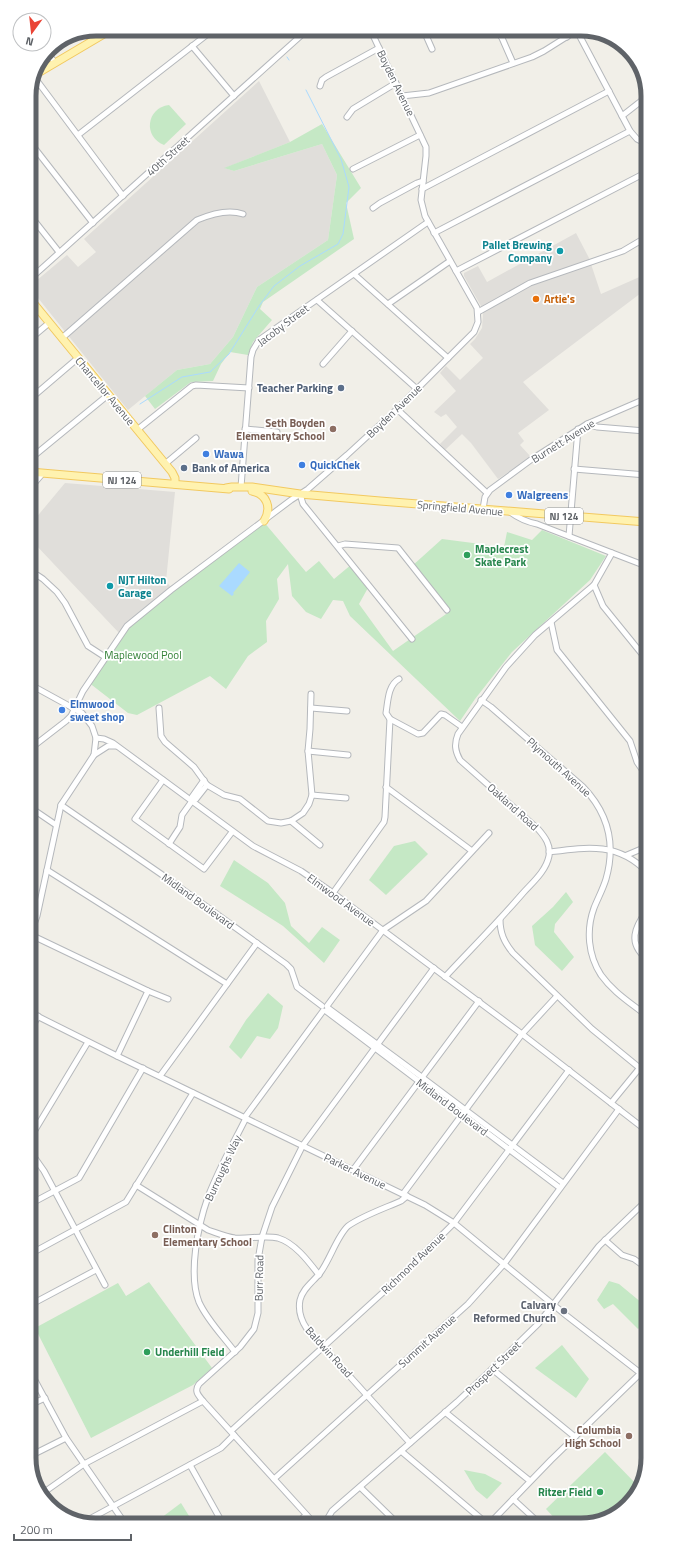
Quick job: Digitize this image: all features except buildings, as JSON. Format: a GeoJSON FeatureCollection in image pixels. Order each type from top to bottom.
{"type":"FeatureCollection","features":[{"type":"Feature","properties":{"kind":"main road"},"geometry":{"type":"LineString","coordinates":[[42,70],[100,36]]}},
{"type":"Feature","properties":{"kind":"main road","name":"Chancellor Avenue"},"geometry":{"type":"LineString","coordinates":[[36,307],[165,464],[175,478],[175,484]]}},
{"type":"Feature","properties":{"kind":"main road","name":"Springfield Avenue"},"geometry":{"type":"LineString","coordinates":[[36,472],[273,493],[275,491]]}},
{"type":"Feature","properties":{"kind":"main road","name":"Springfield Avenue"},"geometry":{"type":"LineString","coordinates":[[226,488],[241,487],[273,489],[275,491],[300,494],[641,522]]}},
{"type":"Feature","properties":{"kind":"main road"},"geometry":{"type":"LineString","coordinates":[[252,491],[260,494],[267,501],[268,513],[264,521]]}},
{"type":"Feature","properties":{"kind":"street"},"geometry":{"type":"LineString","coordinates":[[78,135],[205,36]]}},
{"type":"Feature","properties":{"kind":"street","name":"40th Street"},"geometry":{"type":"LineString","coordinates":[[36,273],[301,36]]}},
{"type":"Feature","properties":{"kind":"street","name":"Boyden Avenue"},"geometry":{"type":"LineString","coordinates":[[36,744],[66,721],[75,708],[81,694],[127,626],[170,590],[308,489],[397,409],[474,332],[478,322],[478,312],[428,222],[421,205],[426,147],[373,36]]}},
{"type":"Feature","properties":{"kind":"street"},"geometry":{"type":"LineString","coordinates":[[426,36],[432,49]]}},
{"type":"Feature","properties":{"kind":"street"},"geometry":{"type":"LineString","coordinates":[[500,36],[513,63]]}},
{"type":"Feature","properties":{"kind":"street"},"geometry":{"type":"LineString","coordinates":[[581,36],[630,131],[637,139],[641,141]]}},
{"type":"Feature","properties":{"kind":"street"},"geometry":{"type":"LineString","coordinates":[[402,96],[429,93],[513,63],[544,51],[567,37]]}},
{"type":"Feature","properties":{"kind":"street"},"geometry":{"type":"LineString","coordinates":[[192,46],[234,96]]}},
{"type":"Feature","properties":{"kind":"street"},"geometry":{"type":"LineString","coordinates":[[320,86],[322,80],[326,77],[379,48]]}},
{"type":"Feature","properties":{"kind":"street"},"geometry":{"type":"LineString","coordinates":[[51,57],[55,63]]}},
{"type":"Feature","properties":{"kind":"street"},"geometry":{"type":"LineString","coordinates":[[38,81],[123,196]]}},
{"type":"Feature","properties":{"kind":"street"},"geometry":{"type":"LineString","coordinates":[[347,117],[353,109],[396,83]]}},
{"type":"Feature","properties":{"kind":"street"},"geometry":{"type":"LineString","coordinates":[[422,189],[609,91]]}},
{"type":"Feature","properties":{"kind":"street"},"geometry":{"type":"LineString","coordinates":[[622,116],[641,100]]}},
{"type":"Feature","properties":{"kind":"street"},"geometry":{"type":"LineString","coordinates":[[434,233],[630,131]]}},
{"type":"Feature","properties":{"kind":"street"},"geometry":{"type":"LineString","coordinates":[[353,169],[420,135]]}},
{"type":"Feature","properties":{"kind":"street"},"geometry":{"type":"LineString","coordinates":[[36,150],[93,223]]}},
{"type":"Feature","properties":{"kind":"street"},"geometry":{"type":"LineString","coordinates":[[456,271],[641,175]]}},
{"type":"Feature","properties":{"kind":"street"},"geometry":{"type":"LineString","coordinates":[[373,208],[423,181]]}},
{"type":"Feature","properties":{"kind":"street"},"geometry":{"type":"LineString","coordinates":[[62,338],[197,220],[205,216],[230,211],[243,214]]}},
{"type":"Feature","properties":{"kind":"street","name":"Jacoby Street"},"geometry":{"type":"LineString","coordinates":[[241,487],[251,357],[255,345],[259,340],[428,222]]}},
{"type":"Feature","properties":{"kind":"street"},"geometry":{"type":"LineString","coordinates":[[36,223],[59,252]]}},
{"type":"Feature","properties":{"kind":"street"},"geometry":{"type":"LineString","coordinates":[[478,312],[530,283],[623,252],[641,241]]}},
{"type":"Feature","properties":{"kind":"street"},"geometry":{"type":"LineString","coordinates":[[388,304],[450,261]]}},
{"type":"Feature","properties":{"kind":"street"},"geometry":{"type":"LineString","coordinates":[[354,274],[448,358]]}},
{"type":"Feature","properties":{"kind":"street"},"geometry":{"type":"LineString","coordinates":[[317,300],[417,389]]}},
{"type":"Feature","properties":{"kind":"street"},"geometry":{"type":"LineString","coordinates":[[36,334],[49,323]]}},
{"type":"Feature","properties":{"kind":"street"},"geometry":{"type":"LineString","coordinates":[[323,364],[352,331]]}},
{"type":"Feature","properties":{"kind":"street"},"geometry":{"type":"LineString","coordinates":[[36,394],[78,358]]}},
{"type":"Feature","properties":{"kind":"street"},"geometry":{"type":"LineString","coordinates":[[137,430],[192,386],[248,388]]}},
{"type":"Feature","properties":{"kind":"street"},"geometry":{"type":"LineString","coordinates":[[36,455],[108,395]]}},
{"type":"Feature","properties":{"kind":"street","name":"Burnett Avenue"},"geometry":{"type":"LineString","coordinates":[[487,493],[507,477],[578,429],[641,401]]}},
{"type":"Feature","properties":{"kind":"street"},"geometry":{"type":"LineString","coordinates":[[397,409],[487,493],[483,509]]}},
{"type":"Feature","properties":{"kind":"street"},"geometry":{"type":"LineString","coordinates":[[587,424],[597,427],[641,431]]}},
{"type":"Feature","properties":{"kind":"street"},"geometry":{"type":"LineString","coordinates":[[245,429],[277,432]]}},
{"type":"Feature","properties":{"kind":"street"},"geometry":{"type":"LineString","coordinates":[[569,536],[578,429]]}},
{"type":"Feature","properties":{"kind":"street"},"geometry":{"type":"LineString","coordinates":[[165,464],[196,438]]}},
{"type":"Feature","properties":{"kind":"street"},"geometry":{"type":"LineString","coordinates":[[574,469],[641,475]]}},
{"type":"Feature","properties":{"kind":"street"},"geometry":{"type":"LineString","coordinates":[[36,481],[43,473]]}},
{"type":"Feature","properties":{"kind":"street"},"geometry":{"type":"LineString","coordinates":[[300,494],[303,504],[412,639]]}},
{"type":"Feature","properties":{"kind":"street"},"geometry":{"type":"LineString","coordinates":[[509,511],[524,520],[641,564]]}},
{"type":"Feature","properties":{"kind":"street"},"geometry":{"type":"LineString","coordinates":[[338,546],[345,544],[398,548],[447,610]]}},
{"type":"Feature","properties":{"kind":"street","name":"Oakland Road"},"geometry":{"type":"LineString","coordinates":[[550,852],[547,841],[538,829],[460,760],[457,755],[455,745],[462,727],[506,667],[535,635],[594,585],[612,554]]}},
{"type":"Feature","properties":{"kind":"street"},"geometry":{"type":"LineString","coordinates":[[36,574],[43,578],[57,592],[65,603],[88,646],[105,657]]}},
{"type":"Feature","properties":{"kind":"street"},"geometry":{"type":"LineString","coordinates":[[594,585],[603,606],[641,653]]}},
{"type":"Feature","properties":{"kind":"street"},"geometry":{"type":"LineString","coordinates":[[551,622],[557,650],[630,741],[637,762],[641,767]]}},
{"type":"Feature","properties":{"kind":"street"},"geometry":{"type":"LineString","coordinates":[[398,679],[390,688],[386,713],[390,719],[418,734],[423,733],[441,714],[445,715],[462,727]]}},
{"type":"Feature","properties":{"kind":"street"},"geometry":{"type":"LineString","coordinates":[[36,688],[75,708],[87,719],[92,726],[96,738],[94,755]]}},
{"type":"Feature","properties":{"kind":"street"},"geometry":{"type":"LineString","coordinates":[[159,708],[161,736],[165,742],[194,767],[207,786],[224,795],[240,800],[268,821],[281,823],[291,821],[303,813],[309,804],[312,795],[308,751],[311,694]]}},
{"type":"Feature","properties":{"kind":"street","name":"Plymouth Avenue"},"geometry":{"type":"LineString","coordinates":[[481,700],[591,796],[601,811],[605,821],[611,850],[606,880],[594,908],[590,923],[589,938],[592,953],[601,974],[611,986],[641,1011]]}},
{"type":"Feature","properties":{"kind":"street"},"geometry":{"type":"LineString","coordinates":[[311,708],[347,712]]}},
{"type":"Feature","properties":{"kind":"street"},"geometry":{"type":"LineString","coordinates":[[333,893],[384,822],[390,719]]}},
{"type":"Feature","properties":{"kind":"street","name":"Elmwood Avenue"},"geometry":{"type":"LineString","coordinates":[[96,738],[108,740],[118,746],[232,832],[253,846],[300,871],[333,893],[522,1034],[611,1102],[641,1127]]}},
{"type":"Feature","properties":{"kind":"street"},"geometry":{"type":"LineString","coordinates":[[36,919],[48,870],[61,805],[94,755],[108,746],[118,746]]}},
{"type":"Feature","properties":{"kind":"street"},"geometry":{"type":"LineString","coordinates":[[308,751],[348,755]]}},
{"type":"Feature","properties":{"kind":"street"},"geometry":{"type":"LineString","coordinates":[[163,780],[136,819],[204,869],[232,832]]}},
{"type":"Feature","properties":{"kind":"street"},"geometry":{"type":"LineString","coordinates":[[170,844],[180,827],[182,816],[192,801],[192,797],[204,780]]}},
{"type":"Feature","properties":{"kind":"street"},"geometry":{"type":"LineString","coordinates":[[192,801],[196,799],[207,786]]}},
{"type":"Feature","properties":{"kind":"street"},"geometry":{"type":"LineString","coordinates":[[386,787],[472,851]]}},
{"type":"Feature","properties":{"kind":"street"},"geometry":{"type":"LineString","coordinates":[[312,795],[346,798]]}},
{"type":"Feature","properties":{"kind":"street","name":"Midland Boulevard"},"geometry":{"type":"LineString","coordinates":[[61,805],[161,874],[290,967],[297,987],[376,1046],[422,1077],[464,1112],[562,1186]]}},
{"type":"Feature","properties":{"kind":"street"},"geometry":{"type":"LineString","coordinates":[[36,811],[56,824]]}},
{"type":"Feature","properties":{"kind":"street"},"geometry":{"type":"LineString","coordinates":[[291,821],[320,845]]}},
{"type":"Feature","properties":{"kind":"street","name":"Burroughs Way"},"geometry":{"type":"LineString","coordinates":[[234,1352],[203,1310],[196,1290],[195,1260],[200,1225],[208,1197],[246,1117],[383,930],[426,901],[489,833]]}},
{"type":"Feature","properties":{"kind":"street"},"geometry":{"type":"LineString","coordinates":[[445,976],[500,919],[544,869],[550,852],[581,848],[611,850],[627,856],[641,868]]}},
{"type":"Feature","properties":{"kind":"street"},"geometry":{"type":"LineString","coordinates":[[627,856],[641,849]]}},
{"type":"Feature","properties":{"kind":"street"},"geometry":{"type":"LineString","coordinates":[[48,870],[227,984]]}},
{"type":"Feature","properties":{"kind":"street"},"geometry":{"type":"LineString","coordinates":[[500,919],[501,933],[506,944],[592,1029],[640,1068],[611,1102]]}},
{"type":"Feature","properties":{"kind":"street"},"geometry":{"type":"LineString","coordinates":[[641,919],[637,925],[635,934],[637,948],[641,952]]}},
{"type":"Feature","properties":{"kind":"street"},"geometry":{"type":"LineString","coordinates":[[36,937],[168,999]]}},
{"type":"Feature","properties":{"kind":"street"},"geometry":{"type":"LineString","coordinates":[[160,1076],[257,943]]}},
{"type":"Feature","properties":{"kind":"street","name":"Burr Road"},"geometry":{"type":"LineString","coordinates":[[203,1401],[198,1395],[197,1389],[199,1384],[234,1352],[254,1329],[258,1308],[258,1260],[262,1237],[272,1206],[303,1145],[434,968]]}},
{"type":"Feature","properties":{"kind":"street"},"geometry":{"type":"LineString","coordinates":[[117,1056],[148,990]]}},
{"type":"Feature","properties":{"kind":"street"},"geometry":{"type":"LineString","coordinates":[[405,1195],[522,1034],[557,996]]}},
{"type":"Feature","properties":{"kind":"street"},"geometry":{"type":"LineString","coordinates":[[353,1170],[479,1002]]}},
{"type":"Feature","properties":{"kind":"street"},"geometry":{"type":"LineString","coordinates":[[36,1020],[38,1016]]}},
{"type":"Feature","properties":{"kind":"street","name":"Parker Avenue"},"geometry":{"type":"LineString","coordinates":[[38,1016],[88,1042],[246,1117],[425,1205],[454,1223],[553,1305],[640,1374]]}},
{"type":"Feature","properties":{"kind":"street"},"geometry":{"type":"LineString","coordinates":[[36,1128],[88,1042]]}},
{"type":"Feature","properties":{"kind":"street","name":"Midland Boulevard"},"geometry":{"type":"LineString","coordinates":[[376,1046],[418,1082],[464,1112]]}},
{"type":"Feature","properties":{"kind":"street"},"geometry":{"type":"LineString","coordinates":[[36,1201],[79,1178],[143,1068]]}},
{"type":"Feature","properties":{"kind":"street","name":"Richmond Avenue"},"geometry":{"type":"LineString","coordinates":[[92,1518],[221,1448],[233,1433],[323,1346],[401,1276],[454,1223],[569,1070]]}},
{"type":"Feature","properties":{"kind":"street"},"geometry":{"type":"LineString","coordinates":[[36,1251],[126,1202],[193,1092]]}},
{"type":"Feature","properties":{"kind":"street","name":"Summit Avenue"},"geometry":{"type":"LineString","coordinates":[[274,1479],[366,1394],[468,1304],[504,1264],[619,1109]]}},
{"type":"Feature","properties":{"kind":"street"},"geometry":{"type":"LineString","coordinates":[[36,1159],[55,1191],[105,1285]]}},
{"type":"Feature","properties":{"kind":"street"},"geometry":{"type":"LineString","coordinates":[[136,1185],[208,1230],[228,1237],[262,1237],[280,1239],[291,1244],[319,1275]]}},
{"type":"Feature","properties":{"kind":"street","name":"Baldwin Road"},"geometry":{"type":"LineString","coordinates":[[405,1195],[401,1201],[354,1223],[347,1228],[319,1275],[302,1294],[299,1311],[305,1326],[410,1443]]}},
{"type":"Feature","properties":{"kind":"street","name":"Prospect Street"},"geometry":{"type":"LineString","coordinates":[[328,1518],[332,1511],[446,1412],[538,1324],[605,1240],[641,1206]]}},
{"type":"Feature","properties":{"kind":"street"},"geometry":{"type":"LineString","coordinates":[[605,1240],[622,1255],[641,1264]]}},
{"type":"Feature","properties":{"kind":"street"},"geometry":{"type":"LineString","coordinates":[[36,1302],[96,1270]]}},
{"type":"Feature","properties":{"kind":"street"},"geometry":{"type":"LineString","coordinates":[[492,1369],[575,1437]]}},
{"type":"Feature","properties":{"kind":"street"},"geometry":{"type":"LineString","coordinates":[[495,1518],[530,1481],[640,1374]]}},
{"type":"Feature","properties":{"kind":"street"},"geometry":{"type":"LineString","coordinates":[[36,1382],[66,1438],[121,1518]]}},
{"type":"Feature","properties":{"kind":"street"},"geometry":{"type":"LineString","coordinates":[[36,1402],[45,1398]]}},
{"type":"Feature","properties":{"kind":"street"},"geometry":{"type":"LineString","coordinates":[[46,1491],[84,1464],[203,1401],[309,1518]]}},
{"type":"Feature","properties":{"kind":"street"},"geometry":{"type":"LineString","coordinates":[[446,1412],[530,1481]]}},
{"type":"Feature","properties":{"kind":"street"},"geometry":{"type":"LineString","coordinates":[[36,1453],[66,1438]]}},
{"type":"Feature","properties":{"kind":"street"},"geometry":{"type":"LineString","coordinates":[[401,1451],[479,1518]]}},
{"type":"Feature","properties":{"kind":"street"},"geometry":{"type":"LineString","coordinates":[[190,1465],[221,1518]]}},
{"type":"Feature","properties":{"kind":"street"},"geometry":{"type":"LineString","coordinates":[[360,1487],[392,1518]]}},
{"type":"Feature","properties":{"kind":"street"},"geometry":{"type":"LineString","coordinates":[[513,1499],[534,1518]]}},
{"type":"Feature","properties":{"kind":"street"},"geometry":{"type":"LineString","coordinates":[[303,1518],[306,1515]]}},
{"type":"Feature","properties":{"kind":"shaded area"},"geometry":{"type":"Polygon","coordinates":[[[259,81],[290,142],[225,168],[234,171],[322,144],[337,175],[328,240],[257,287],[233,337],[210,364],[177,370],[128,410],[36,295],[36,281],[67,255],[78,267],[96,252],[84,239],[259,81]]]}},
{"type":"Feature","properties":{"kind":"shaded area"},"geometry":{"type":"Polygon","coordinates":[[[576,233],[589,258],[601,294],[641,276],[641,293],[523,382],[549,410],[518,433],[524,441],[520,445],[531,457],[498,479],[471,443],[462,434],[445,450],[440,444],[457,427],[446,414],[441,417],[434,412],[456,391],[440,373],[446,366],[460,380],[483,358],[470,344],[482,328],[483,314],[481,306],[464,276],[464,273],[478,266],[487,282],[576,233]]]}},
{"type":"Feature","properties":{"kind":"shaded area","name":"NJT Hilton Garage"},"geometry":{"type":"Polygon","coordinates":[[[65,483],[175,492],[166,581],[173,590],[120,634],[36,545],[36,518],[65,483]]]}},
{"type":"Feature","properties":{"kind":"green space"},"geometry":{"type":"Polygon","coordinates":[[[169,105],[186,124],[164,145],[157,141],[153,136],[150,130],[150,123],[156,111],[161,107],[169,105]]]}},
{"type":"Feature","properties":{"kind":"green space"},"geometry":{"type":"Polygon","coordinates":[[[322,124],[361,188],[346,203],[354,239],[263,302],[260,309],[272,320],[253,342],[248,355],[230,352],[221,364],[213,381],[191,382],[155,409],[145,396],[177,370],[210,364],[233,337],[257,287],[328,240],[337,175],[322,144],[234,171],[224,168],[290,142],[322,124]]]}},
{"type":"Feature","properties":{"kind":"green space","name":"Maplewood Pool"},"geometry":{"type":"Polygon","coordinates":[[[263,521],[306,572],[319,561],[334,579],[352,564],[369,586],[359,604],[393,651],[449,612],[412,566],[442,539],[504,547],[507,532],[532,540],[542,530],[606,556],[590,580],[512,652],[475,699],[460,721],[350,616],[343,601],[333,600],[321,619],[306,612],[292,596],[288,564],[277,579],[279,599],[266,621],[267,642],[248,656],[226,689],[210,676],[137,715],[128,713],[88,682],[120,634],[173,590],[263,521]]]}},
{"type":"Feature","properties":{"kind":"green space"},"geometry":{"type":"Polygon","coordinates":[[[415,841],[428,854],[386,895],[369,880],[394,846],[415,841]]]}},
{"type":"Feature","properties":{"kind":"green space"},"geometry":{"type":"Polygon","coordinates":[[[234,860],[268,883],[285,903],[291,926],[309,943],[322,927],[340,940],[324,963],[283,926],[220,886],[234,860]]]}},
{"type":"Feature","properties":{"kind":"green space"},"geometry":{"type":"Polygon","coordinates":[[[566,892],[573,902],[555,924],[554,932],[574,957],[562,971],[535,945],[532,926],[553,907],[566,892]]]}},
{"type":"Feature","properties":{"kind":"green space"},"geometry":{"type":"Polygon","coordinates":[[[268,993],[283,1006],[278,1028],[270,1039],[257,1036],[241,1059],[229,1047],[246,1020],[268,993]]]}},
{"type":"Feature","properties":{"kind":"green space"},"geometry":{"type":"Polygon","coordinates":[[[609,1281],[619,1284],[641,1302],[641,1326],[638,1329],[613,1304],[604,1309],[597,1300],[609,1281]]]}},
{"type":"Feature","properties":{"kind":"green space"},"geometry":{"type":"Polygon","coordinates":[[[149,1282],[212,1368],[193,1385],[91,1438],[36,1327],[118,1283],[126,1296],[149,1282]]]}},
{"type":"Feature","properties":{"kind":"green space"},"geometry":{"type":"Polygon","coordinates":[[[562,1345],[589,1379],[576,1398],[535,1368],[562,1345]]]}},
{"type":"Feature","properties":{"kind":"green space","name":"Ritzer Field"},"geometry":{"type":"Polygon","coordinates":[[[605,1452],[635,1483],[623,1500],[611,1510],[600,1515],[580,1518],[554,1518],[546,1509],[605,1452]]]}},
{"type":"Feature","properties":{"kind":"green space"},"geometry":{"type":"Polygon","coordinates":[[[464,1470],[485,1474],[502,1483],[487,1499],[476,1490],[464,1470]]]}},
{"type":"Feature","properties":{"kind":"green space"},"geometry":{"type":"Polygon","coordinates":[[[181,1503],[190,1518],[161,1518],[181,1503]]]}},
{"type":"Feature","properties":{"kind":"water"},"geometry":{"type":"Polygon","coordinates":[[[239,563],[250,572],[232,596],[219,586],[239,563]]]}},
{"type":"Feature","properties":{"kind":"waterway"},"geometry":{"type":"LineString","coordinates":[[140,404],[182,377],[210,372],[229,354],[259,306],[274,286],[300,266],[338,244],[343,234],[349,187],[341,159],[306,90]]}},
{"type":"Feature","properties":{"kind":"place","name":"Pallet Brewing Company"},"geometry":{"type":"Point","coordinates":[560,251]}},
{"type":"Feature","properties":{"kind":"place","name":"Artie's"},"geometry":{"type":"Point","coordinates":[536,299]}},
{"type":"Feature","properties":{"kind":"place","name":"Teacher Parking"},"geometry":{"type":"Point","coordinates":[341,388]}},
{"type":"Feature","properties":{"kind":"place","name":"Seth Boyden Elementary School"},"geometry":{"type":"Point","coordinates":[333,429]}},
{"type":"Feature","properties":{"kind":"place","name":"Wawa"},"geometry":{"type":"Point","coordinates":[206,454]}},
{"type":"Feature","properties":{"kind":"place","name":"QuickChek"},"geometry":{"type":"Point","coordinates":[302,465]}},
{"type":"Feature","properties":{"kind":"place","name":"Bank of America"},"geometry":{"type":"Point","coordinates":[184,468]}},
{"type":"Feature","properties":{"kind":"place","name":"Walgreens"},"geometry":{"type":"Point","coordinates":[509,495]}},
{"type":"Feature","properties":{"kind":"place","name":"Maplecrest Skate Park"},"geometry":{"type":"Point","coordinates":[467,555]}},
{"type":"Feature","properties":{"kind":"place","name":"NJT Hilton Garage"},"geometry":{"type":"Point","coordinates":[110,586]}},
{"type":"Feature","properties":{"kind":"place","name":"Elmwood sweet shop"},"geometry":{"type":"Point","coordinates":[62,710]}},
{"type":"Feature","properties":{"kind":"place","name":"Clinton Elementary School"},"geometry":{"type":"Point","coordinates":[155,1235]}},
{"type":"Feature","properties":{"kind":"place","name":"Calvary Reformed Church"},"geometry":{"type":"Point","coordinates":[564,1311]}},
{"type":"Feature","properties":{"kind":"place","name":"Underhill Field"},"geometry":{"type":"Point","coordinates":[147,1352]}},
{"type":"Feature","properties":{"kind":"place","name":"Columbia High School"},"geometry":{"type":"Point","coordinates":[629,1436]}},
{"type":"Feature","properties":{"kind":"place","name":"Ritzer Field"},"geometry":{"type":"Point","coordinates":[600,1492]}}]}
